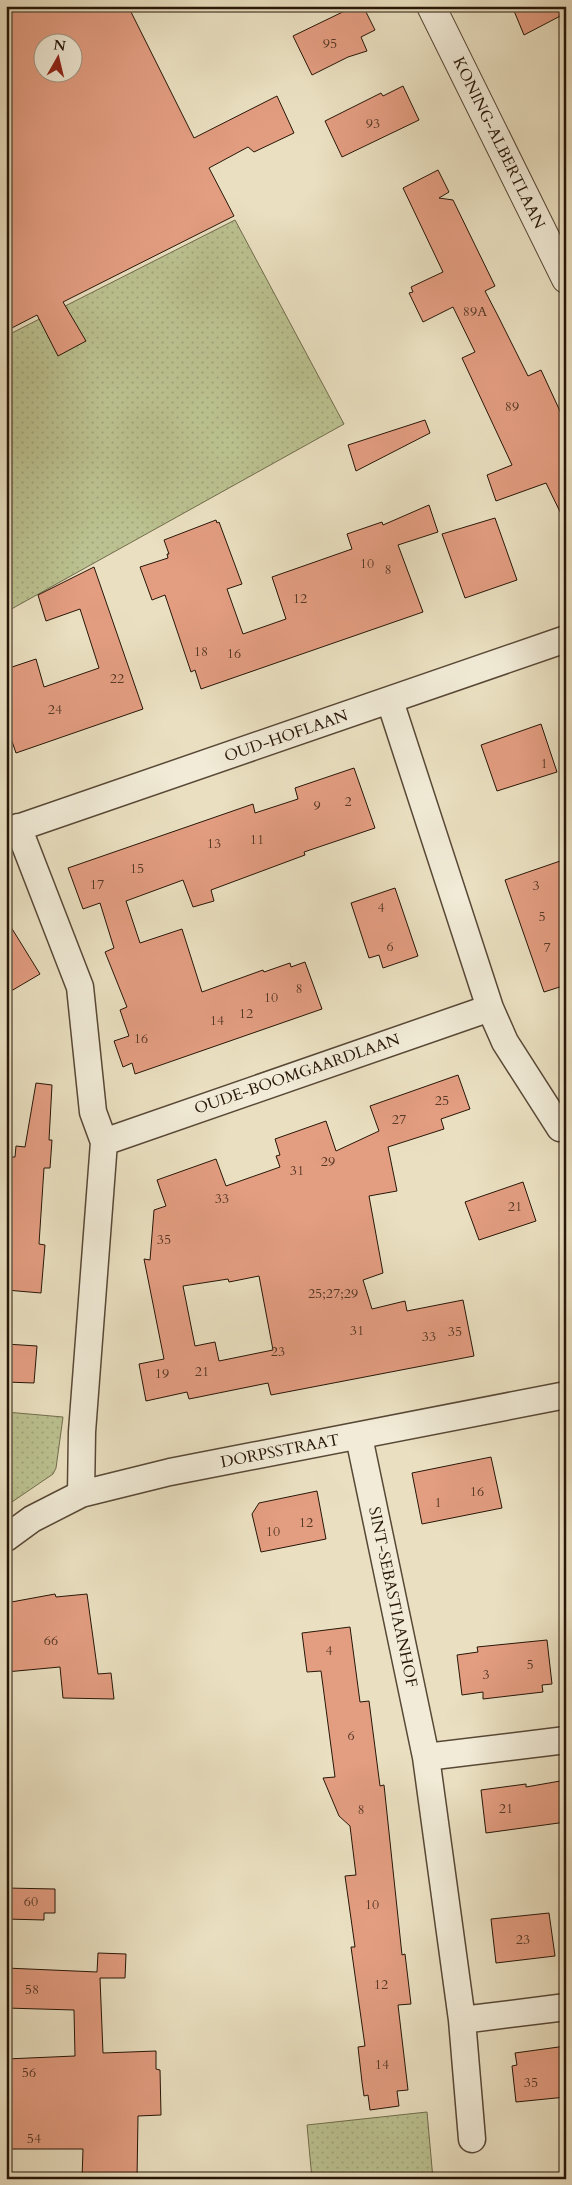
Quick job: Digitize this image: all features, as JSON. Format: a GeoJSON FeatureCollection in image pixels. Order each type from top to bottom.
{"type":"FeatureCollection","features":[{"type":"Feature","properties":{"kind":"street","name":"KONING-ALBERTLAAN"},"geometry":{"type":"LineString","coordinates":[[432,6],[566,279]]}},
{"type":"Feature","properties":{"kind":"street","name":"OUD-HOFLAAN"},"geometry":{"type":"LineString","coordinates":[[12,830],[566,639]]}},
{"type":"Feature","properties":{"kind":"street"},"geometry":{"type":"LineString","coordinates":[[390,701],[490,1008],[505,1042],[560,1128]]}},
{"type":"Feature","properties":{"kind":"street"},"geometry":{"type":"LineString","coordinates":[[12,830],[80,987],[94,1112],[104,1142],[82,1432],[81,1494]]}},
{"type":"Feature","properties":{"kind":"street","name":"OUDE-BOOMGAARDLAAN"},"geometry":{"type":"LineString","coordinates":[[104,1142],[490,1008]]}},
{"type":"Feature","properties":{"kind":"street","name":"DORPSSTRAAT"},"geometry":{"type":"LineString","coordinates":[[6,1538],[32,1519],[81,1494],[170,1472],[360,1437],[566,1395]]}},
{"type":"Feature","properties":{"kind":"street","name":"SINT-SEBASTIAANHOF"},"geometry":{"type":"LineString","coordinates":[[360,1437],[426,1758],[462,2020],[472,2139]]}},
{"type":"Feature","properties":{"kind":"street"},"geometry":{"type":"LineString","coordinates":[[426,1758],[566,1740]]}},
{"type":"Feature","properties":{"kind":"street"},"geometry":{"type":"LineString","coordinates":[[462,2020],[566,2007]]}},
{"type":"Feature","properties":{"kind":"green space"},"geometry":{"type":"Polygon","coordinates":[[[235,220],[344,424],[6,612],[6,336],[235,220]]]}},
{"type":"Feature","properties":{"kind":"green space"},"geometry":{"type":"Polygon","coordinates":[[[6,1412],[63,1417],[56,1468],[53,1474],[6,1506],[6,1412]]]}},
{"type":"Feature","properties":{"kind":"green space"},"geometry":{"type":"Polygon","coordinates":[[[427,2112],[433,2179],[312,2179],[307,2125],[427,2112]]]}},
{"type":"Feature","properties":{"kind":"building"},"geometry":{"type":"Polygon","coordinates":[[[6,6],[128,6],[194,138],[277,96],[294,133],[254,152],[248,147],[209,168],[234,216],[63,302],[86,341],[58,356],[37,315],[6,331],[6,6]]]}},
{"type":"Feature","properties":{"kind":"building"},"geometry":{"type":"Polygon","coordinates":[[[355,6],[363,6],[375,30],[361,37],[367,51],[348,57],[312,75],[293,36],[355,6]]]}},
{"type":"Feature","properties":{"kind":"building"},"geometry":{"type":"Polygon","coordinates":[[[512,6],[566,6],[566,13],[524,35],[512,6]]]}},
{"type":"Feature","properties":{"kind":"building"},"geometry":{"type":"Polygon","coordinates":[[[403,86],[419,120],[342,157],[325,121],[381,93],[383,96],[403,86]]]}},
{"type":"Feature","properties":{"kind":"building"},"geometry":{"type":"Polygon","coordinates":[[[438,170],[449,192],[439,198],[453,200],[495,286],[485,291],[528,376],[541,370],[566,424],[566,524],[546,483],[496,501],[487,475],[512,465],[462,358],[475,352],[453,307],[423,322],[409,293],[413,292],[411,287],[443,272],[403,188],[438,170]]]}},
{"type":"Feature","properties":{"kind":"building"},"geometry":{"type":"Polygon","coordinates":[[[425,420],[430,433],[356,471],[348,445],[425,420]]]}},
{"type":"Feature","properties":{"kind":"building"},"geometry":{"type":"Polygon","coordinates":[[[429,505],[438,532],[398,545],[423,612],[201,689],[195,670],[191,672],[165,595],[152,600],[140,567],[168,558],[167,554],[169,554],[164,540],[216,520],[217,523],[219,522],[242,584],[227,589],[243,634],[286,619],[272,577],[352,549],[347,534],[382,522],[383,525],[429,505]]]}},
{"type":"Feature","properties":{"kind":"building"},"geometry":{"type":"Polygon","coordinates":[[[495,518],[517,580],[465,598],[442,534],[495,518]]]}},
{"type":"Feature","properties":{"kind":"building"},"geometry":{"type":"Polygon","coordinates":[[[94,567],[143,709],[16,753],[6,724],[6,669],[36,659],[44,687],[99,668],[80,609],[46,621],[38,595],[94,567]]]}},
{"type":"Feature","properties":{"kind":"building"},"geometry":{"type":"Polygon","coordinates":[[[541,724],[557,772],[497,791],[481,745],[541,724]]]}},
{"type":"Feature","properties":{"kind":"building"},"geometry":{"type":"Polygon","coordinates":[[[354,768],[375,828],[304,852],[305,855],[211,890],[214,901],[193,907],[183,880],[126,901],[140,943],[182,929],[202,992],[263,970],[264,972],[290,963],[291,967],[305,962],[322,1009],[135,1074],[132,1063],[123,1067],[114,1041],[129,1036],[120,1010],[127,1007],[105,952],[114,948],[100,903],[83,909],[68,868],[253,804],[255,813],[298,799],[295,788],[354,768]]]}},
{"type":"Feature","properties":{"kind":"building"},"geometry":{"type":"Polygon","coordinates":[[[566,859],[566,985],[544,992],[505,880],[566,859]]]}},
{"type":"Feature","properties":{"kind":"building"},"geometry":{"type":"Polygon","coordinates":[[[395,888],[418,956],[383,968],[379,955],[369,958],[351,903],[395,888]]]}},
{"type":"Feature","properties":{"kind":"building"},"geometry":{"type":"Polygon","coordinates":[[[6,919],[40,974],[6,994],[6,919]]]}},
{"type":"Feature","properties":{"kind":"building"},"geometry":{"type":"Polygon","coordinates":[[[458,1075],[470,1109],[441,1119],[444,1129],[388,1147],[397,1191],[369,1196],[383,1273],[363,1280],[372,1309],[405,1301],[407,1311],[463,1300],[474,1356],[271,1395],[268,1383],[189,1399],[187,1392],[146,1401],[139,1364],[164,1359],[144,1259],[150,1260],[154,1210],[166,1206],[157,1180],[216,1159],[226,1186],[280,1167],[276,1156],[280,1155],[275,1139],[326,1121],[336,1151],[379,1131],[370,1106],[458,1075]],[[259,1276],[229,1282],[228,1279],[183,1286],[195,1346],[215,1342],[219,1361],[273,1350],[259,1276]]]}},
{"type":"Feature","properties":{"kind":"building"},"geometry":{"type":"Polygon","coordinates":[[[36,1083],[52,1085],[49,1140],[52,1140],[50,1168],[44,1168],[39,1244],[45,1245],[41,1293],[6,1290],[6,1157],[15,1157],[16,1146],[25,1147],[36,1083]]]}},
{"type":"Feature","properties":{"kind":"building"},"geometry":{"type":"Polygon","coordinates":[[[523,1182],[536,1221],[479,1240],[465,1202],[523,1182]]]}},
{"type":"Feature","properties":{"kind":"building"},"geometry":{"type":"Polygon","coordinates":[[[6,1344],[37,1346],[34,1383],[6,1382],[6,1344]]]}},
{"type":"Feature","properties":{"kind":"building"},"geometry":{"type":"Polygon","coordinates":[[[491,1457],[502,1508],[422,1524],[412,1473],[491,1457]]]}},
{"type":"Feature","properties":{"kind":"building"},"geometry":{"type":"Polygon","coordinates":[[[317,1491],[326,1539],[261,1552],[252,1514],[259,1503],[317,1491]]]}},
{"type":"Feature","properties":{"kind":"building"},"geometry":{"type":"Polygon","coordinates":[[[55,1594],[56,1597],[87,1594],[98,1674],[111,1673],[114,1699],[63,1698],[60,1667],[6,1672],[6,1603],[55,1594]]]}},
{"type":"Feature","properties":{"kind":"building"},"geometry":{"type":"Polygon","coordinates":[[[350,1627],[360,1702],[369,1701],[380,1786],[384,1785],[402,1955],[405,1954],[411,2004],[398,2005],[408,2090],[397,2091],[399,2106],[370,2110],[368,2095],[364,2096],[358,2047],[365,2046],[351,1947],[355,1947],[345,1876],[356,1875],[350,1826],[339,1816],[323,1778],[335,1777],[321,1671],[307,1672],[302,1633],[350,1627]]]}},
{"type":"Feature","properties":{"kind":"building"},"geometry":{"type":"Polygon","coordinates":[[[547,1640],[552,1684],[542,1685],[543,1692],[483,1699],[483,1692],[462,1695],[457,1655],[478,1652],[477,1647],[547,1640]]]}},
{"type":"Feature","properties":{"kind":"building"},"geometry":{"type":"Polygon","coordinates":[[[566,1780],[566,1822],[486,1833],[481,1790],[526,1784],[526,1787],[566,1780]]]}},
{"type":"Feature","properties":{"kind":"building"},"geometry":{"type":"Polygon","coordinates":[[[6,1888],[55,1889],[55,1913],[44,1913],[44,1920],[6,1919],[6,1888]]]}},
{"type":"Feature","properties":{"kind":"building"},"geometry":{"type":"Polygon","coordinates":[[[549,1913],[555,1956],[496,1963],[491,1919],[549,1913]]]}},
{"type":"Feature","properties":{"kind":"building"},"geometry":{"type":"Polygon","coordinates":[[[98,1953],[126,1954],[125,1978],[100,1978],[103,2053],[156,2051],[156,2069],[160,2070],[161,2115],[138,2116],[137,2179],[82,2179],[83,2149],[6,2149],[6,2059],[75,2056],[74,2010],[6,2008],[6,1968],[97,1972],[98,1953]]]}},
{"type":"Feature","properties":{"kind":"building"},"geometry":{"type":"Polygon","coordinates":[[[566,2046],[566,2097],[516,2102],[512,2066],[517,2065],[515,2053],[566,2046]]]}}]}
